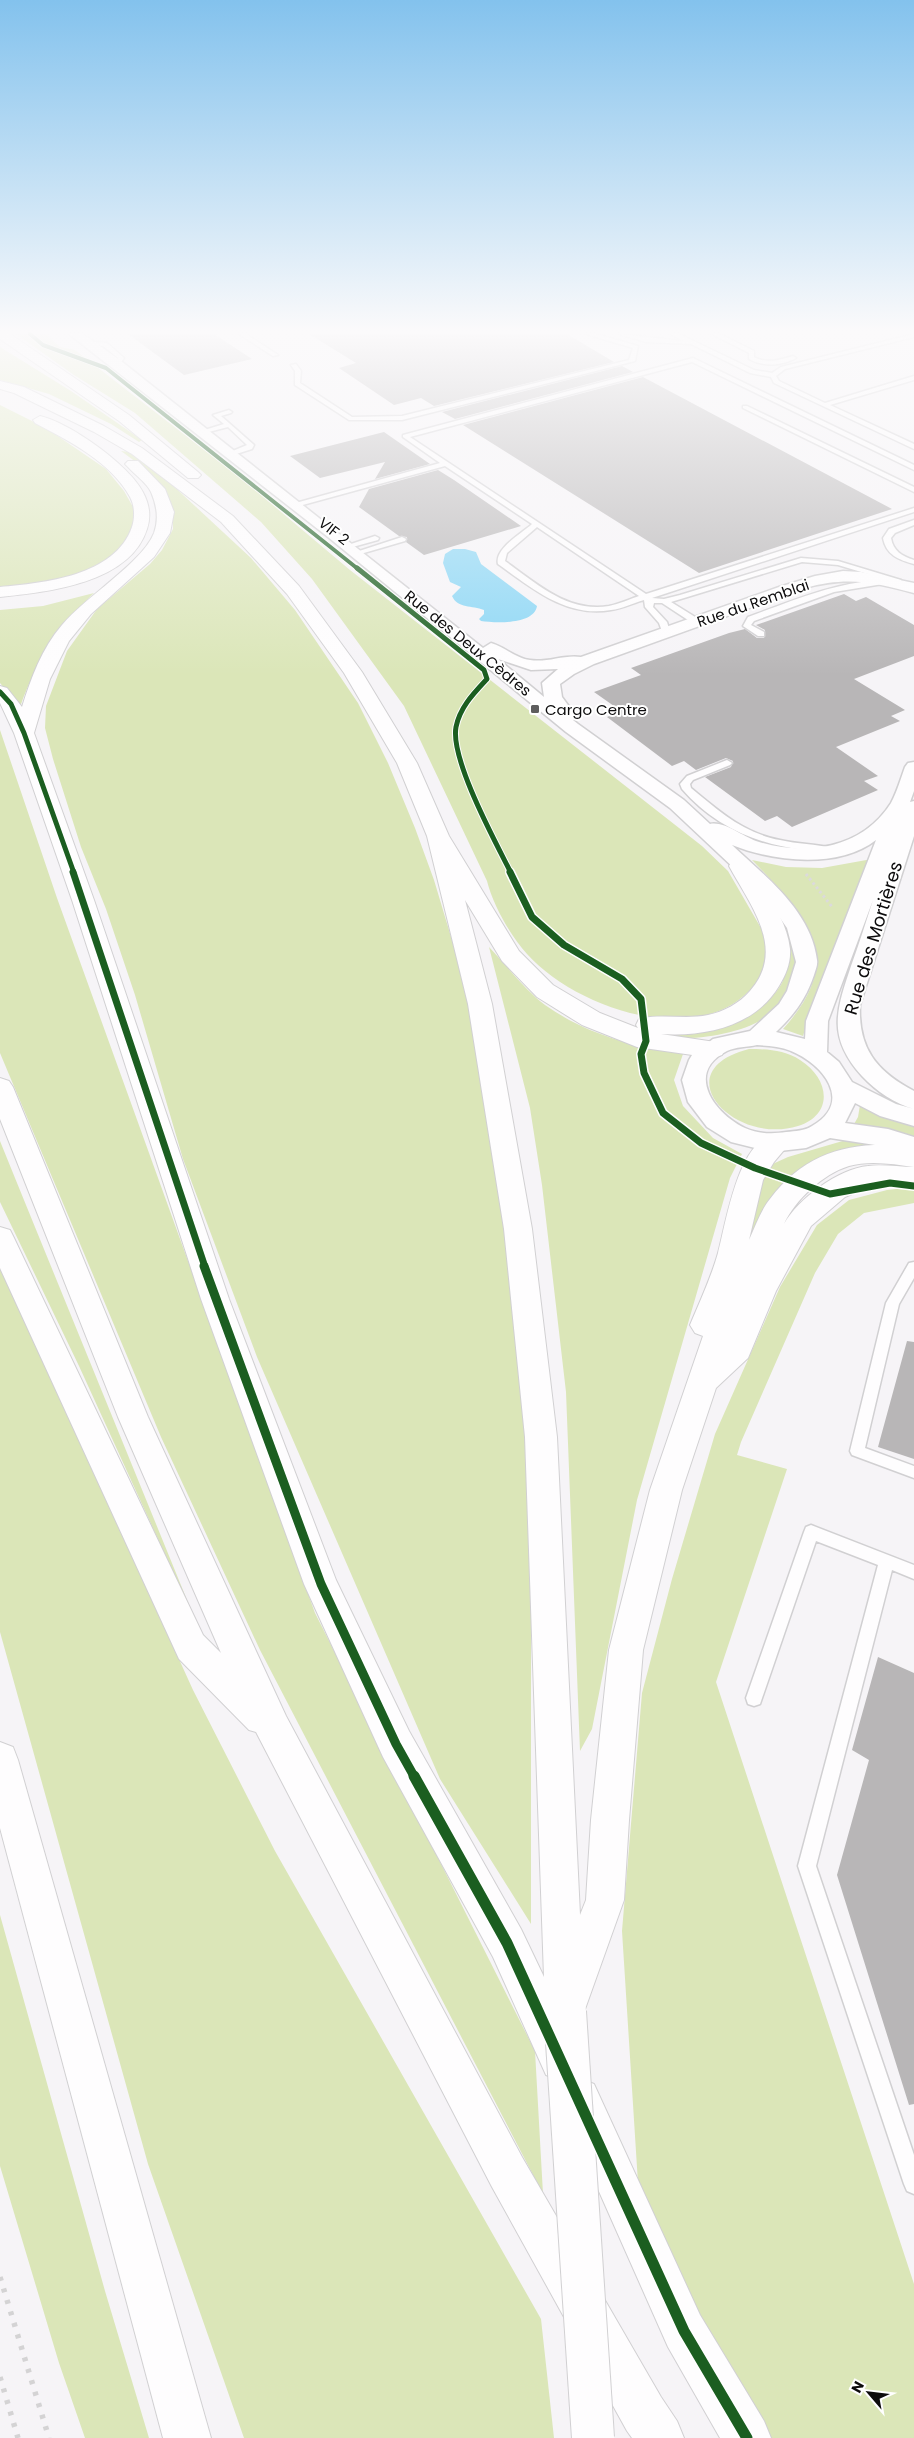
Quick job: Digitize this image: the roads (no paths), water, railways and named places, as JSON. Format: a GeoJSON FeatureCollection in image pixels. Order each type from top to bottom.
{"type":"FeatureCollection","features":[{"type":"Feature","properties":{"kind":"main road"},"geometry":{"type":"LineString","coordinates":[[0,592],[43,588],[100,570],[129,548],[140,532],[142,516],[139,498],[114,468],[87,448]]}},
{"type":"Feature","properties":{"kind":"main road"},"geometry":{"type":"LineString","coordinates":[[24,733],[42,675],[57,645],[69,627],[142,561],[154,546],[163,530],[167,509],[156,488],[138,469],[110,448]]}},
{"type":"Feature","properties":{"kind":"main road"},"geometry":{"type":"LineString","coordinates":[[131,448],[227,519],[293,590],[353,672],[407,763],[438,836],[510,956],[545,991],[592,1019],[646,1041],[713,1050]]}},
{"type":"Feature","properties":{"kind":"main road"},"geometry":{"type":"LineString","coordinates":[[164,448],[214,495],[227,519]]}},
{"type":"Feature","properties":{"kind":"main road"},"geometry":{"type":"LineString","coordinates":[[0,692],[11,704],[24,733],[83,900],[215,1299],[321,1584],[396,1744],[507,1942],[684,2331],[746,2438]]}},
{"type":"Feature","properties":{"kind":"main road"},"geometry":{"type":"LineString","coordinates":[[438,836],[480,1004],[518,1229],[540,1437],[565,2012],[593,2438]]}},
{"type":"Feature","properties":{"kind":"main road"},"geometry":{"type":"LineString","coordinates":[[545,991],[600,1012],[643,1024],[672,1028],[730,1017],[744,1009],[759,998],[772,980],[777,964],[778,950],[775,933],[740,866]]}},
{"type":"Feature","properties":{"kind":"main road"},"geometry":{"type":"LineString","coordinates":[[0,1087],[133,1417],[273,1729],[507,2172],[651,2430]]}},
{"type":"Feature","properties":{"kind":"main road"},"geometry":{"type":"LineString","coordinates":[[700,1384],[705,1325],[732,1254],[748,1179],[763,1155],[777,1143]]}},
{"type":"Feature","properties":{"kind":"main road"},"geometry":{"type":"LineString","coordinates":[[565,2012],[605,1900],[610,1820],[626,1650],[666,1490],[700,1384],[720,1332],[779,1206],[809,1176],[844,1157],[888,1153],[914,1157]]}},
{"type":"Feature","properties":{"kind":"main road"},"geometry":{"type":"LineString","coordinates":[[700,1384],[738,1349],[762,1290],[801,1219],[835,1190],[867,1176],[914,1177]]}},
{"type":"Feature","properties":{"kind":"main road"},"geometry":{"type":"LineString","coordinates":[[0,1238],[191,1647],[273,1729]]}},
{"type":"Feature","properties":{"kind":"main road"},"geometry":{"type":"LineString","coordinates":[[0,1760],[187,2438]]}},
{"type":"Feature","properties":{"kind":"street","name":"Rue des Deux Cèdres"},"geometry":{"type":"LineString","coordinates":[[222,448],[296,504],[572,728],[677,804],[740,866],[774,895],[797,928],[807,962],[798,991],[787,1009],[757,1037]]}},
{"type":"Feature","properties":{"kind":"street","name":"Rue du Remblai"},"geometry":{"type":"LineString","coordinates":[[572,728],[563,708],[553,697],[550,689],[551,683],[568,671],[666,632],[815,582],[842,576],[866,576],[898,582]]}},
{"type":"Feature","properties":{"kind":"street"},"geometry":{"type":"LineString","coordinates":[[898,582],[914,588]]}},
{"type":"Feature","properties":{"kind":"street","name":"Rue du Remblai"},"geometry":{"type":"LineString","coordinates":[[445,624],[478,640],[515,663],[530,666],[549,667],[612,652]]}},
{"type":"Feature","properties":{"kind":"street","name":"Rue des Mortières"},"geometry":{"type":"LineString","coordinates":[[914,767],[905,807],[849,1004],[847,1020],[849,1036],[868,1068],[880,1082],[914,1101]]}},
{"type":"Feature","properties":{"kind":"street"},"geometry":{"type":"LineString","coordinates":[[677,804],[727,837],[754,848],[777,852],[802,853],[832,850],[862,841],[905,807]]}},
{"type":"Feature","properties":{"kind":"street","name":"Rue des Mortières"},"geometry":{"type":"LineString","coordinates":[[816,1054],[817,1021],[893,826],[905,807]]}},
{"type":"Feature","properties":{"kind":"street"},"geometry":{"type":"LineString","coordinates":[[757,1037],[778,1039],[798,1045],[816,1054],[828,1064],[842,1087],[843,1102],[838,1117],[827,1129],[813,1137],[796,1142],[777,1143],[754,1140],[732,1132],[714,1121],[701,1106],[694,1091],[694,1075],[700,1061],[713,1050],[733,1040],[757,1037]]}},
{"type":"Feature","properties":{"kind":"street"},"geometry":{"type":"LineString","coordinates":[[842,1087],[888,1110],[914,1118]]}},
{"type":"Feature","properties":{"kind":"street"},"geometry":{"type":"LineString","coordinates":[[827,1129],[888,1138],[914,1146]]}},
{"type":"Feature","properties":{"kind":"lane"},"geometry":{"type":"LineString","coordinates":[[230,454],[248,448]]}},
{"type":"Feature","properties":{"kind":"lane"},"geometry":{"type":"LineString","coordinates":[[423,448],[648,598],[664,601],[697,622]]}},
{"type":"Feature","properties":{"kind":"lane"},"geometry":{"type":"LineString","coordinates":[[828,448],[914,490]]}},
{"type":"Feature","properties":{"kind":"lane"},"geometry":{"type":"LineString","coordinates":[[873,448],[914,468]]}},
{"type":"Feature","properties":{"kind":"lane"},"geometry":{"type":"LineString","coordinates":[[296,504],[446,463]]}},
{"type":"Feature","properties":{"kind":"lane"},"geometry":{"type":"LineString","coordinates":[[536,524],[504,552],[501,558],[502,562],[555,600],[566,605],[597,610],[648,598],[914,510]]}},
{"type":"Feature","properties":{"kind":"lane"},"geometry":{"type":"LineString","coordinates":[[914,522],[892,531],[886,538],[887,546],[893,554],[914,562]]}},
{"type":"Feature","properties":{"kind":"lane"},"geometry":{"type":"LineString","coordinates":[[353,550],[394,533]]}},
{"type":"Feature","properties":{"kind":"lane"},"geometry":{"type":"LineString","coordinates":[[353,550],[402,539]]}},
{"type":"Feature","properties":{"kind":"lane"},"geometry":{"type":"LineString","coordinates":[[664,601],[807,560],[826,560],[847,565],[898,582]]}},
{"type":"Feature","properties":{"kind":"lane"},"geometry":{"type":"LineString","coordinates":[[761,634],[747,626],[751,619],[840,588],[866,582],[898,582]]}},
{"type":"Feature","properties":{"kind":"lane"},"geometry":{"type":"LineString","coordinates":[[648,598],[649,607],[664,622],[666,632]]}},
{"type":"Feature","properties":{"kind":"lane"},"geometry":{"type":"LineString","coordinates":[[728,763],[690,778],[685,784],[687,789],[732,826],[757,837],[801,847],[832,850]]}},
{"type":"Feature","properties":{"kind":"lane"},"geometry":{"type":"LineString","coordinates":[[914,1267],[893,1303],[857,1451],[914,1472]]}},
{"type":"Feature","properties":{"kind":"lane"},"geometry":{"type":"LineString","coordinates":[[754,1698],[811,1532],[914,1572]]}},
{"type":"Feature","properties":{"kind":"lane"},"geometry":{"type":"LineString","coordinates":[[887,1561],[807,1866],[914,2184]]}},
{"type":"Feature","properties":{"kind":"water"},"geometry":{"type":"Polygon","coordinates":[[[453,549],[465,549],[476,552],[481,564],[537,606],[534,612],[522,620],[481,621],[479,619],[484,614],[484,610],[462,605],[452,596],[461,587],[450,582],[443,563],[445,554],[453,549]]]}},
{"type":"Feature","properties":{"kind":"railway"},"geometry":{"type":"LineString","coordinates":[[0,2277],[49,2438]]}},
{"type":"Feature","properties":{"kind":"railway"},"geometry":{"type":"LineString","coordinates":[[0,2377],[18,2438]]}},
{"type":"Feature","properties":{"kind":"place","name":"Cargo Centre"},"geometry":{"type":"Point","coordinates":[535,709]}}]}
